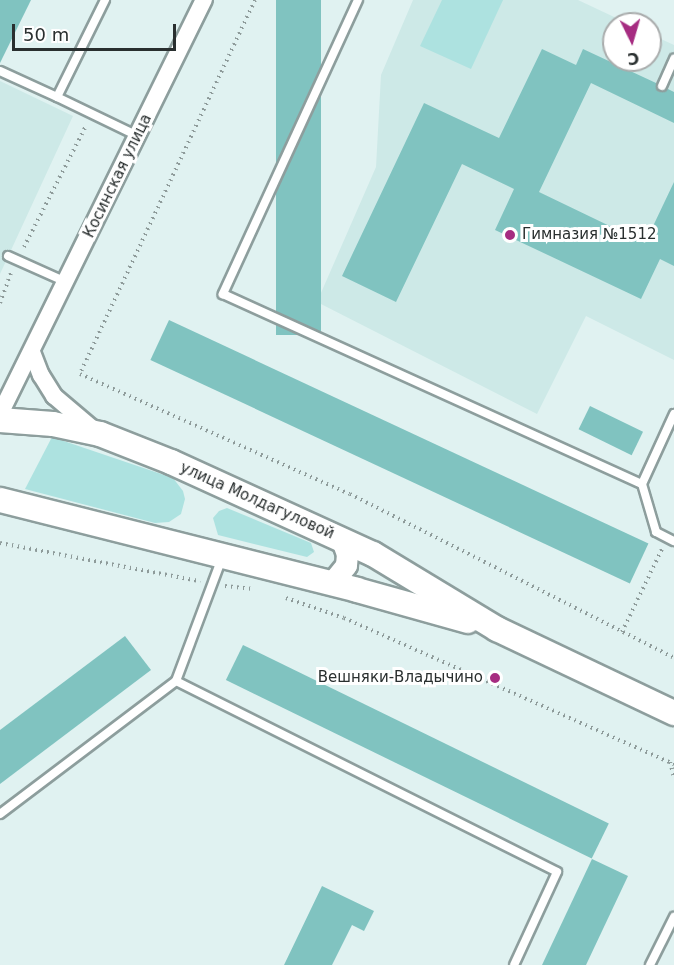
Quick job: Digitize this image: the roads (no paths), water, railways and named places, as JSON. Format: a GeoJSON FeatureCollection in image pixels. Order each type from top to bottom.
{"type":"FeatureCollection","features":[{"type":"Feature","properties":{"kind":"main road","name":"улица Молдагуловой"},"geometry":{"type":"LineString","coordinates":[[0,420],[53,424],[100,434],[171,462],[373,554],[497,629],[674,713]]}},
{"type":"Feature","properties":{"kind":"main road","name":"улица Молдагуловой"},"geometry":{"type":"LineString","coordinates":[[0,500],[325,582],[497,629]]}},
{"type":"Feature","properties":{"kind":"street","name":"Косинская улица"},"geometry":{"type":"LineString","coordinates":[[0,414],[204,0]]}},
{"type":"Feature","properties":{"kind":"street"},"geometry":{"type":"LineString","coordinates":[[32,352],[41,375],[54,396],[69,411],[100,434]]}},
{"type":"Feature","properties":{"kind":"street"},"geometry":{"type":"LineString","coordinates":[[325,582],[334,580],[346,565],[347,554],[342,540]]}},
{"type":"Feature","properties":{"kind":"lane"},"geometry":{"type":"LineString","coordinates":[[57,97],[105,0]]}},
{"type":"Feature","properties":{"kind":"lane"},"geometry":{"type":"LineString","coordinates":[[358,0],[223,294],[642,483]]}},
{"type":"Feature","properties":{"kind":"lane"},"geometry":{"type":"LineString","coordinates":[[662,86],[674,59]]}},
{"type":"Feature","properties":{"kind":"lane"},"geometry":{"type":"LineString","coordinates":[[0,70],[138,136]]}},
{"type":"Feature","properties":{"kind":"lane"},"geometry":{"type":"LineString","coordinates":[[13,258],[66,282]]}},
{"type":"Feature","properties":{"kind":"lane"},"geometry":{"type":"LineString","coordinates":[[671,539],[656,532],[642,483],[674,414]]}},
{"type":"Feature","properties":{"kind":"lane"},"geometry":{"type":"LineString","coordinates":[[0,814],[176,681],[223,556]]}},
{"type":"Feature","properties":{"kind":"lane"},"geometry":{"type":"LineString","coordinates":[[176,681],[557,872],[514,965]]}},
{"type":"Feature","properties":{"kind":"lane"},"geometry":{"type":"LineString","coordinates":[[650,965],[674,917]]}},
{"type":"Feature","properties":{"kind":"place","name":"Гимназия №1512"},"geometry":{"type":"Point","coordinates":[510,235]}},
{"type":"Feature","properties":{"kind":"place","name":"Вешняки-Владычино"},"geometry":{"type":"Point","coordinates":[495,678]}}]}
